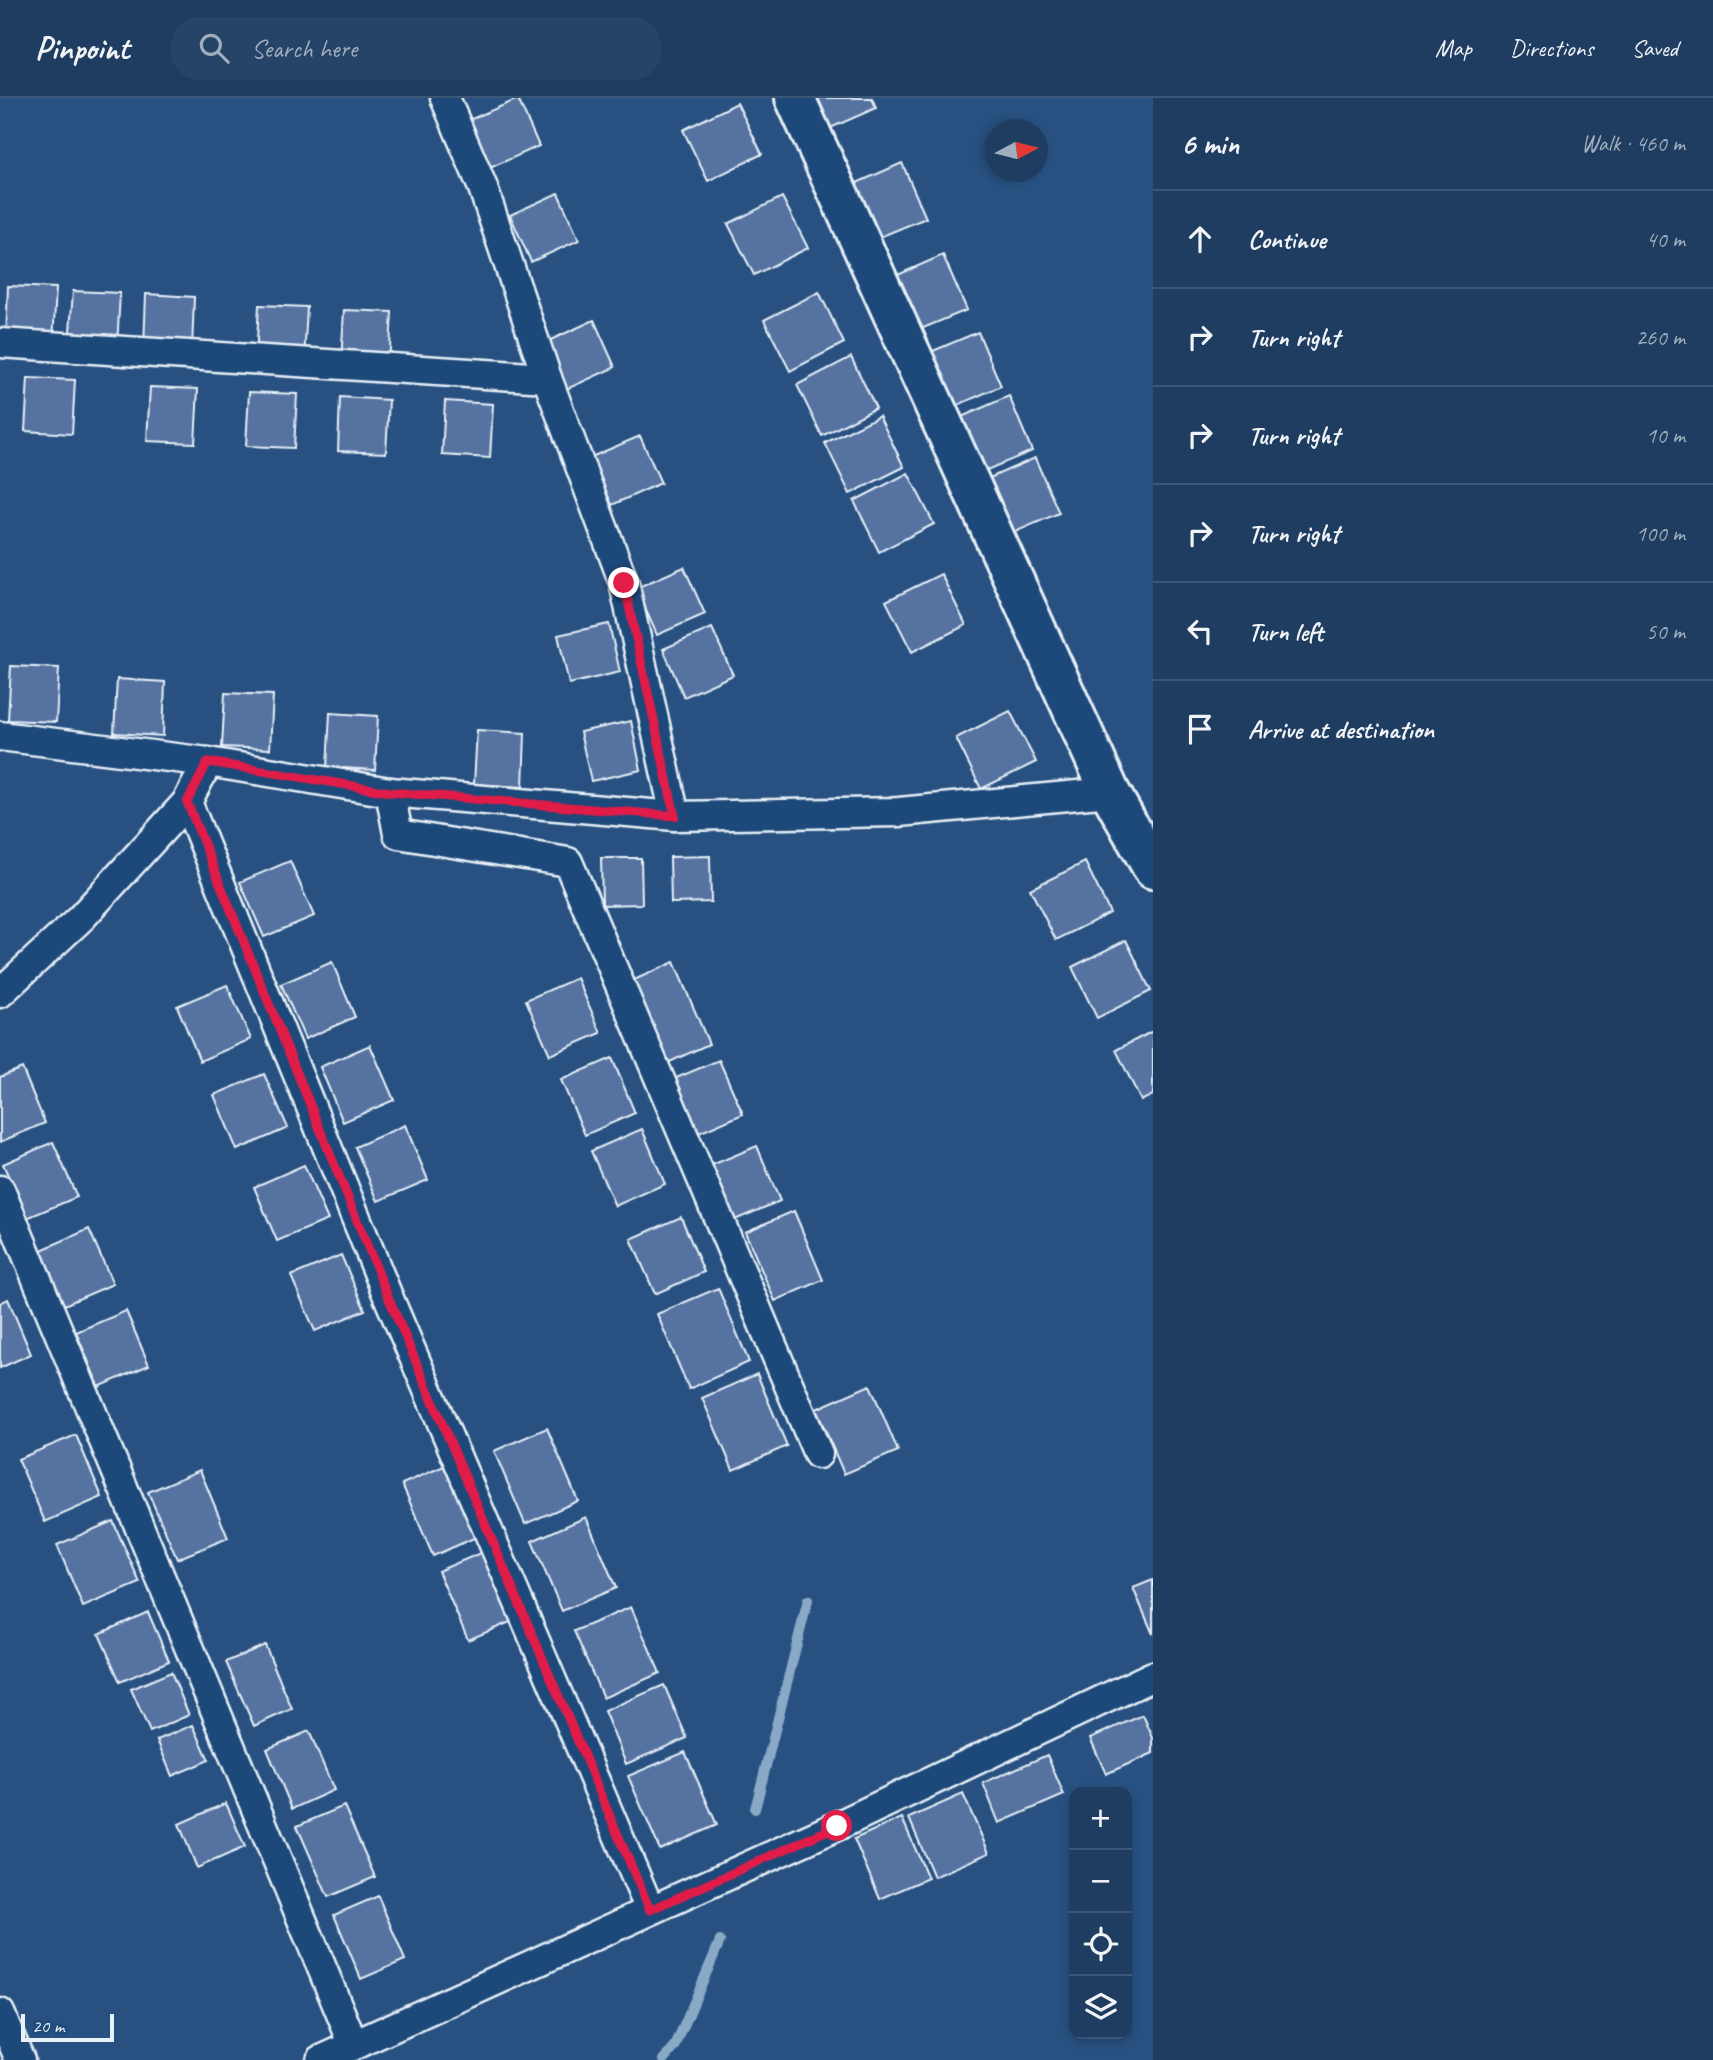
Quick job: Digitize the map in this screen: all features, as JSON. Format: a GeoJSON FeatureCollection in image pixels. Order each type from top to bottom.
{"type":"FeatureCollection","features":[{"type":"Feature","properties":{"kind":"street"},"geometry":{"type":"LineString","coordinates":[[445,98],[483,188],[547,378],[624,583],[675,816]]}},
{"type":"Feature","properties":{"kind":"street"},"geometry":{"type":"LineString","coordinates":[[795,98],[1110,792],[1153,869]]}},
{"type":"Feature","properties":{"kind":"street"},"geometry":{"type":"LineString","coordinates":[[0,344],[547,378]]}},
{"type":"Feature","properties":{"kind":"street"},"geometry":{"type":"LineString","coordinates":[[0,736],[208,762],[390,792],[675,816],[899,812],[1110,792]]}},
{"type":"Feature","properties":{"kind":"street"},"geometry":{"type":"LineString","coordinates":[[0,993],[81,918],[187,802],[208,762]]}},
{"type":"Feature","properties":{"kind":"street"},"geometry":{"type":"LineString","coordinates":[[390,792],[398,834],[568,863],[818,1454]]}},
{"type":"Feature","properties":{"kind":"street"},"geometry":{"type":"LineString","coordinates":[[187,802],[387,1294],[650,1910]]}},
{"type":"Feature","properties":{"kind":"street"},"geometry":{"type":"LineString","coordinates":[[0,1190],[353,2043]]}},
{"type":"Feature","properties":{"kind":"street"},"geometry":{"type":"LineString","coordinates":[[321,2060],[353,2043],[850,1820],[1153,1676]]}},
{"type":"Feature","properties":{"kind":"street"},"geometry":{"type":"LineString","coordinates":[[0,2013],[20,2060]]}},
{"type":"Feature","properties":{"kind":"building"},"geometry":{"type":"Polygon","coordinates":[[[812,98],[872,98],[876,108],[826,130],[812,98]]]}},
{"type":"Feature","properties":{"kind":"building"},"geometry":{"type":"Polygon","coordinates":[[[518,99],[539,146],[490,168],[469,120],[518,99]]]}},
{"type":"Feature","properties":{"kind":"building"},"geometry":{"type":"Polygon","coordinates":[[[737,103],[762,154],[708,181],[683,130],[737,103]]]}},
{"type":"Feature","properties":{"kind":"building"},"geometry":{"type":"Polygon","coordinates":[[[902,163],[926,218],[875,239],[852,185],[902,163]]]}},
{"type":"Feature","properties":{"kind":"building"},"geometry":{"type":"Polygon","coordinates":[[[558,193],[579,240],[531,262],[510,215],[558,193]]]}},
{"type":"Feature","properties":{"kind":"building"},"geometry":{"type":"Polygon","coordinates":[[[782,197],[808,248],[754,275],[728,224],[782,197]]]}},
{"type":"Feature","properties":{"kind":"building"},"geometry":{"type":"Polygon","coordinates":[[[943,255],[967,310],[916,331],[893,277],[943,255]]]}},
{"type":"Feature","properties":{"kind":"building"},"geometry":{"type":"Polygon","coordinates":[[[8,286],[56,288],[53,342],[6,340],[8,286]]]}},
{"type":"Feature","properties":{"kind":"building"},"geometry":{"type":"Polygon","coordinates":[[[73,291],[120,293],[117,347],[69,345],[73,291]]]}},
{"type":"Feature","properties":{"kind":"building"},"geometry":{"type":"Polygon","coordinates":[[[819,292],[844,343],[790,371],[764,320],[819,292]]]}},
{"type":"Feature","properties":{"kind":"building"},"geometry":{"type":"Polygon","coordinates":[[[146,294],[194,297],[192,351],[144,348],[146,294]]]}},
{"type":"Feature","properties":{"kind":"building"},"geometry":{"type":"Polygon","coordinates":[[[259,305],[307,307],[304,361],[256,358],[259,305]]]}},
{"type":"Feature","properties":{"kind":"building"},"geometry":{"type":"Polygon","coordinates":[[[344,310],[392,312],[389,366],[341,364],[344,310]]]}},
{"type":"Feature","properties":{"kind":"building"},"geometry":{"type":"Polygon","coordinates":[[[594,320],[615,367],[567,389],[546,342],[594,320]]]}},
{"type":"Feature","properties":{"kind":"building"},"geometry":{"type":"Polygon","coordinates":[[[978,332],[1001,386],[951,408],[928,353],[978,332]]]}},
{"type":"Feature","properties":{"kind":"building"},"geometry":{"type":"Polygon","coordinates":[[[851,357],[876,408],[822,436],[797,385],[851,357]]]}},
{"type":"Feature","properties":{"kind":"building"},"geometry":{"type":"Polygon","coordinates":[[[28,378],[75,380],[72,434],[25,431],[28,378]]]}},
{"type":"Feature","properties":{"kind":"building"},"geometry":{"type":"Polygon","coordinates":[[[150,387],[198,389],[195,443],[147,441],[150,387]]]}},
{"type":"Feature","properties":{"kind":"building"},"geometry":{"type":"Polygon","coordinates":[[[249,392],[297,394],[294,448],[246,446],[249,392]]]}},
{"type":"Feature","properties":{"kind":"building"},"geometry":{"type":"Polygon","coordinates":[[[1009,396],[1032,451],[982,472],[959,418],[1009,396]]]}},
{"type":"Feature","properties":{"kind":"building"},"geometry":{"type":"Polygon","coordinates":[[[340,397],[389,400],[386,453],[338,451],[340,397]]]}},
{"type":"Feature","properties":{"kind":"building"},"geometry":{"type":"Polygon","coordinates":[[[445,401],[493,404],[490,458],[442,455],[445,401]]]}},
{"type":"Feature","properties":{"kind":"building"},"geometry":{"type":"Polygon","coordinates":[[[879,416],[904,467],[850,494],[825,443],[879,416]]]}},
{"type":"Feature","properties":{"kind":"building"},"geometry":{"type":"Polygon","coordinates":[[[640,436],[661,483],[612,505],[591,457],[640,436]]]}},
{"type":"Feature","properties":{"kind":"building"},"geometry":{"type":"Polygon","coordinates":[[[1035,458],[1059,513],[1008,535],[985,480],[1035,458]]]}},
{"type":"Feature","properties":{"kind":"building"},"geometry":{"type":"Polygon","coordinates":[[[908,473],[934,524],[879,552],[854,501],[908,473]]]}},
{"type":"Feature","properties":{"kind":"building"},"geometry":{"type":"Polygon","coordinates":[[[684,567],[705,614],[657,635],[636,588],[684,567]]]}},
{"type":"Feature","properties":{"kind":"building"},"geometry":{"type":"Polygon","coordinates":[[[941,574],[966,625],[912,652],[886,601],[941,574]]]}},
{"type":"Feature","properties":{"kind":"building"},"geometry":{"type":"Polygon","coordinates":[[[609,624],[620,672],[569,684],[558,635],[609,624]]]}},
{"type":"Feature","properties":{"kind":"building"},"geometry":{"type":"Polygon","coordinates":[[[712,628],[733,675],[684,697],[663,649],[712,628]]]}},
{"type":"Feature","properties":{"kind":"building"},"geometry":{"type":"Polygon","coordinates":[[[11,666],[59,668],[56,722],[8,720],[11,666]]]}},
{"type":"Feature","properties":{"kind":"building"},"geometry":{"type":"Polygon","coordinates":[[[117,679],[165,682],[163,736],[114,733],[117,679]]]}},
{"type":"Feature","properties":{"kind":"building"},"geometry":{"type":"Polygon","coordinates":[[[225,693],[273,695],[270,749],[222,747],[225,693]]]}},
{"type":"Feature","properties":{"kind":"building"},"geometry":{"type":"Polygon","coordinates":[[[1010,711],[1036,762],[981,789],[956,738],[1010,711]]]}},
{"type":"Feature","properties":{"kind":"building"},"geometry":{"type":"Polygon","coordinates":[[[330,713],[378,716],[375,770],[327,767],[330,713]]]}},
{"type":"Feature","properties":{"kind":"building"},"geometry":{"type":"Polygon","coordinates":[[[631,721],[641,770],[591,781],[580,732],[631,721]]]}},
{"type":"Feature","properties":{"kind":"building"},"geometry":{"type":"Polygon","coordinates":[[[477,730],[525,733],[523,787],[474,784],[477,730]]]}},
{"type":"Feature","properties":{"kind":"building"},"geometry":{"type":"Polygon","coordinates":[[[710,856],[711,902],[671,903],[670,857],[710,856]]]}},
{"type":"Feature","properties":{"kind":"building"},"geometry":{"type":"Polygon","coordinates":[[[601,858],[641,858],[642,904],[602,905],[601,858]]]}},
{"type":"Feature","properties":{"kind":"building"},"geometry":{"type":"Polygon","coordinates":[[[290,861],[314,916],[264,937],[240,882],[290,861]]]}},
{"type":"Feature","properties":{"kind":"building"},"geometry":{"type":"Polygon","coordinates":[[[1085,862],[1110,913],[1056,940],[1030,889],[1085,862]]]}},
{"type":"Feature","properties":{"kind":"building"},"geometry":{"type":"Polygon","coordinates":[[[1126,940],[1151,991],[1097,1018],[1072,967],[1126,940]]]}},
{"type":"Feature","properties":{"kind":"building"},"geometry":{"type":"Polygon","coordinates":[[[332,962],[355,1017],[305,1039],[281,984],[332,962]]]}},
{"type":"Feature","properties":{"kind":"building"},"geometry":{"type":"Polygon","coordinates":[[[674,962],[709,1044],[661,1066],[625,984],[674,962]]]}},
{"type":"Feature","properties":{"kind":"building"},"geometry":{"type":"Polygon","coordinates":[[[577,978],[601,1033],[550,1055],[526,1000],[577,978]]]}},
{"type":"Feature","properties":{"kind":"building"},"geometry":{"type":"Polygon","coordinates":[[[227,985],[251,1039],[200,1061],[177,1006],[227,985]]]}},
{"type":"Feature","properties":{"kind":"building"},"geometry":{"type":"Polygon","coordinates":[[[1153,1031],[1153,1095],[1141,1101],[1116,1050],[1153,1031]]]}},
{"type":"Feature","properties":{"kind":"building"},"geometry":{"type":"Polygon","coordinates":[[[370,1045],[394,1100],[343,1122],[320,1067],[370,1045]]]}},
{"type":"Feature","properties":{"kind":"building"},"geometry":{"type":"Polygon","coordinates":[[[612,1058],[635,1113],[585,1135],[561,1080],[612,1058]]]}},
{"type":"Feature","properties":{"kind":"building"},"geometry":{"type":"Polygon","coordinates":[[[719,1060],[743,1114],[692,1136],[669,1081],[719,1060]]]}},
{"type":"Feature","properties":{"kind":"building"},"geometry":{"type":"Polygon","coordinates":[[[22,1068],[45,1123],[0,1142],[0,1077],[22,1068]]]}},
{"type":"Feature","properties":{"kind":"building"},"geometry":{"type":"Polygon","coordinates":[[[264,1074],[288,1128],[237,1150],[214,1095],[264,1074]]]}},
{"type":"Feature","properties":{"kind":"building"},"geometry":{"type":"Polygon","coordinates":[[[405,1125],[428,1180],[378,1201],[355,1147],[405,1125]]]}},
{"type":"Feature","properties":{"kind":"building"},"geometry":{"type":"Polygon","coordinates":[[[642,1129],[665,1184],[615,1206],[591,1151],[642,1129]]]}},
{"type":"Feature","properties":{"kind":"building"},"geometry":{"type":"Polygon","coordinates":[[[53,1142],[77,1197],[27,1218],[3,1164],[53,1142]]]}},
{"type":"Feature","properties":{"kind":"building"},"geometry":{"type":"Polygon","coordinates":[[[757,1146],[780,1201],[730,1222],[707,1167],[757,1146]]]}},
{"type":"Feature","properties":{"kind":"building"},"geometry":{"type":"Polygon","coordinates":[[[304,1165],[328,1220],[277,1241],[254,1187],[304,1165]]]}},
{"type":"Feature","properties":{"kind":"building"},"geometry":{"type":"Polygon","coordinates":[[[794,1211],[823,1280],[775,1301],[745,1232],[794,1211]]]}},
{"type":"Feature","properties":{"kind":"building"},"geometry":{"type":"Polygon","coordinates":[[[681,1217],[704,1272],[655,1294],[631,1239],[681,1217]]]}},
{"type":"Feature","properties":{"kind":"building"},"geometry":{"type":"Polygon","coordinates":[[[89,1229],[113,1284],[62,1306],[39,1251],[89,1229]]]}},
{"type":"Feature","properties":{"kind":"building"},"geometry":{"type":"Polygon","coordinates":[[[341,1255],[365,1310],[315,1331],[291,1276],[341,1255]]]}},
{"type":"Feature","properties":{"kind":"building"},"geometry":{"type":"Polygon","coordinates":[[[718,1288],[749,1362],[689,1389],[657,1314],[718,1288]]]}},
{"type":"Feature","properties":{"kind":"building"},"geometry":{"type":"Polygon","coordinates":[[[8,1299],[31,1354],[0,1368],[0,1303],[8,1299]]]}},
{"type":"Feature","properties":{"kind":"building"},"geometry":{"type":"Polygon","coordinates":[[[126,1311],[149,1365],[99,1387],[76,1332],[126,1311]]]}},
{"type":"Feature","properties":{"kind":"building"},"geometry":{"type":"Polygon","coordinates":[[[757,1374],[787,1446],[733,1470],[702,1398],[757,1374]]]}},
{"type":"Feature","properties":{"kind":"building"},"geometry":{"type":"Polygon","coordinates":[[[870,1385],[898,1451],[844,1474],[816,1409],[870,1385]]]}},
{"type":"Feature","properties":{"kind":"building"},"geometry":{"type":"Polygon","coordinates":[[[547,1428],[578,1501],[525,1524],[494,1451],[547,1428]]]}},
{"type":"Feature","properties":{"kind":"building"},"geometry":{"type":"Polygon","coordinates":[[[76,1435],[102,1497],[45,1522],[18,1459],[76,1435]]]}},
{"type":"Feature","properties":{"kind":"building"},"geometry":{"type":"Polygon","coordinates":[[[451,1463],[481,1535],[433,1556],[402,1484],[451,1463]]]}},
{"type":"Feature","properties":{"kind":"building"},"geometry":{"type":"Polygon","coordinates":[[[200,1470],[228,1538],[177,1559],[148,1492],[200,1470]]]}},
{"type":"Feature","properties":{"kind":"building"},"geometry":{"type":"Polygon","coordinates":[[[586,1517],[616,1588],[562,1611],[532,1541],[586,1517]]]}},
{"type":"Feature","properties":{"kind":"building"},"geometry":{"type":"Polygon","coordinates":[[[113,1521],[140,1583],[83,1607],[57,1545],[113,1521]]]}},
{"type":"Feature","properties":{"kind":"building"},"geometry":{"type":"Polygon","coordinates":[[[485,1551],[515,1620],[468,1640],[438,1571],[485,1551]]]}},
{"type":"Feature","properties":{"kind":"building"},"geometry":{"type":"Polygon","coordinates":[[[1153,1580],[1153,1634],[1133,1588],[1153,1580]]]}},
{"type":"Feature","properties":{"kind":"building"},"geometry":{"type":"Polygon","coordinates":[[[631,1607],[660,1673],[603,1698],[574,1631],[631,1607]]]}},
{"type":"Feature","properties":{"kind":"building"},"geometry":{"type":"Polygon","coordinates":[[[148,1612],[169,1661],[120,1682],[99,1634],[148,1612]]]}},
{"type":"Feature","properties":{"kind":"building"},"geometry":{"type":"Polygon","coordinates":[[[265,1645],[292,1709],[254,1726],[226,1662],[265,1645]]]}},
{"type":"Feature","properties":{"kind":"building"},"geometry":{"type":"Polygon","coordinates":[[[171,1672],[189,1715],[150,1732],[131,1689],[171,1672]]]}},
{"type":"Feature","properties":{"kind":"building"},"geometry":{"type":"Polygon","coordinates":[[[664,1685],[687,1738],[626,1764],[604,1711],[664,1685]]]}},
{"type":"Feature","properties":{"kind":"building"},"geometry":{"type":"Polygon","coordinates":[[[1143,1715],[1153,1738],[1153,1753],[1106,1774],[1090,1738],[1143,1715]]]}},
{"type":"Feature","properties":{"kind":"building"},"geometry":{"type":"Polygon","coordinates":[[[193,1725],[209,1760],[172,1776],[157,1740],[193,1725]]]}},
{"type":"Feature","properties":{"kind":"building"},"geometry":{"type":"Polygon","coordinates":[[[309,1731],[334,1790],[292,1809],[267,1749],[309,1731]]]}},
{"type":"Feature","properties":{"kind":"building"},"geometry":{"type":"Polygon","coordinates":[[[685,1752],[717,1825],[660,1850],[628,1776],[685,1752]]]}},
{"type":"Feature","properties":{"kind":"building"},"geometry":{"type":"Polygon","coordinates":[[[1047,1755],[1064,1795],[999,1823],[983,1783],[1047,1755]]]}},
{"type":"Feature","properties":{"kind":"building"},"geometry":{"type":"Polygon","coordinates":[[[963,1794],[989,1853],[934,1877],[909,1818],[963,1794]]]}},
{"type":"Feature","properties":{"kind":"building"},"geometry":{"type":"Polygon","coordinates":[[[226,1803],[245,1847],[197,1868],[179,1824],[226,1803]]]}},
{"type":"Feature","properties":{"kind":"building"},"geometry":{"type":"Polygon","coordinates":[[[344,1806],[375,1877],[328,1897],[297,1826],[344,1806]]]}},
{"type":"Feature","properties":{"kind":"building"},"geometry":{"type":"Polygon","coordinates":[[[902,1818],[928,1878],[880,1899],[854,1839],[902,1818]]]}},
{"type":"Feature","properties":{"kind":"building"},"geometry":{"type":"Polygon","coordinates":[[[378,1896],[405,1960],[361,1979],[334,1915],[378,1896]]]}},
{"type":"Feature","properties":{"kind":"waterway"},"geometry":{"type":"LineString","coordinates":[[755,1809],[808,1600]]}},
{"type":"Feature","properties":{"kind":"waterway"},"geometry":{"type":"LineString","coordinates":[[664,2060],[675,2047],[720,1941]]}},
{"type":"Feature","properties":{"kind":"route"},"geometry":{"type":"LineString","coordinates":[[624,583],[675,816],[390,792],[208,762],[187,802],[387,1294],[650,1910],[837,1826]]}}]}
